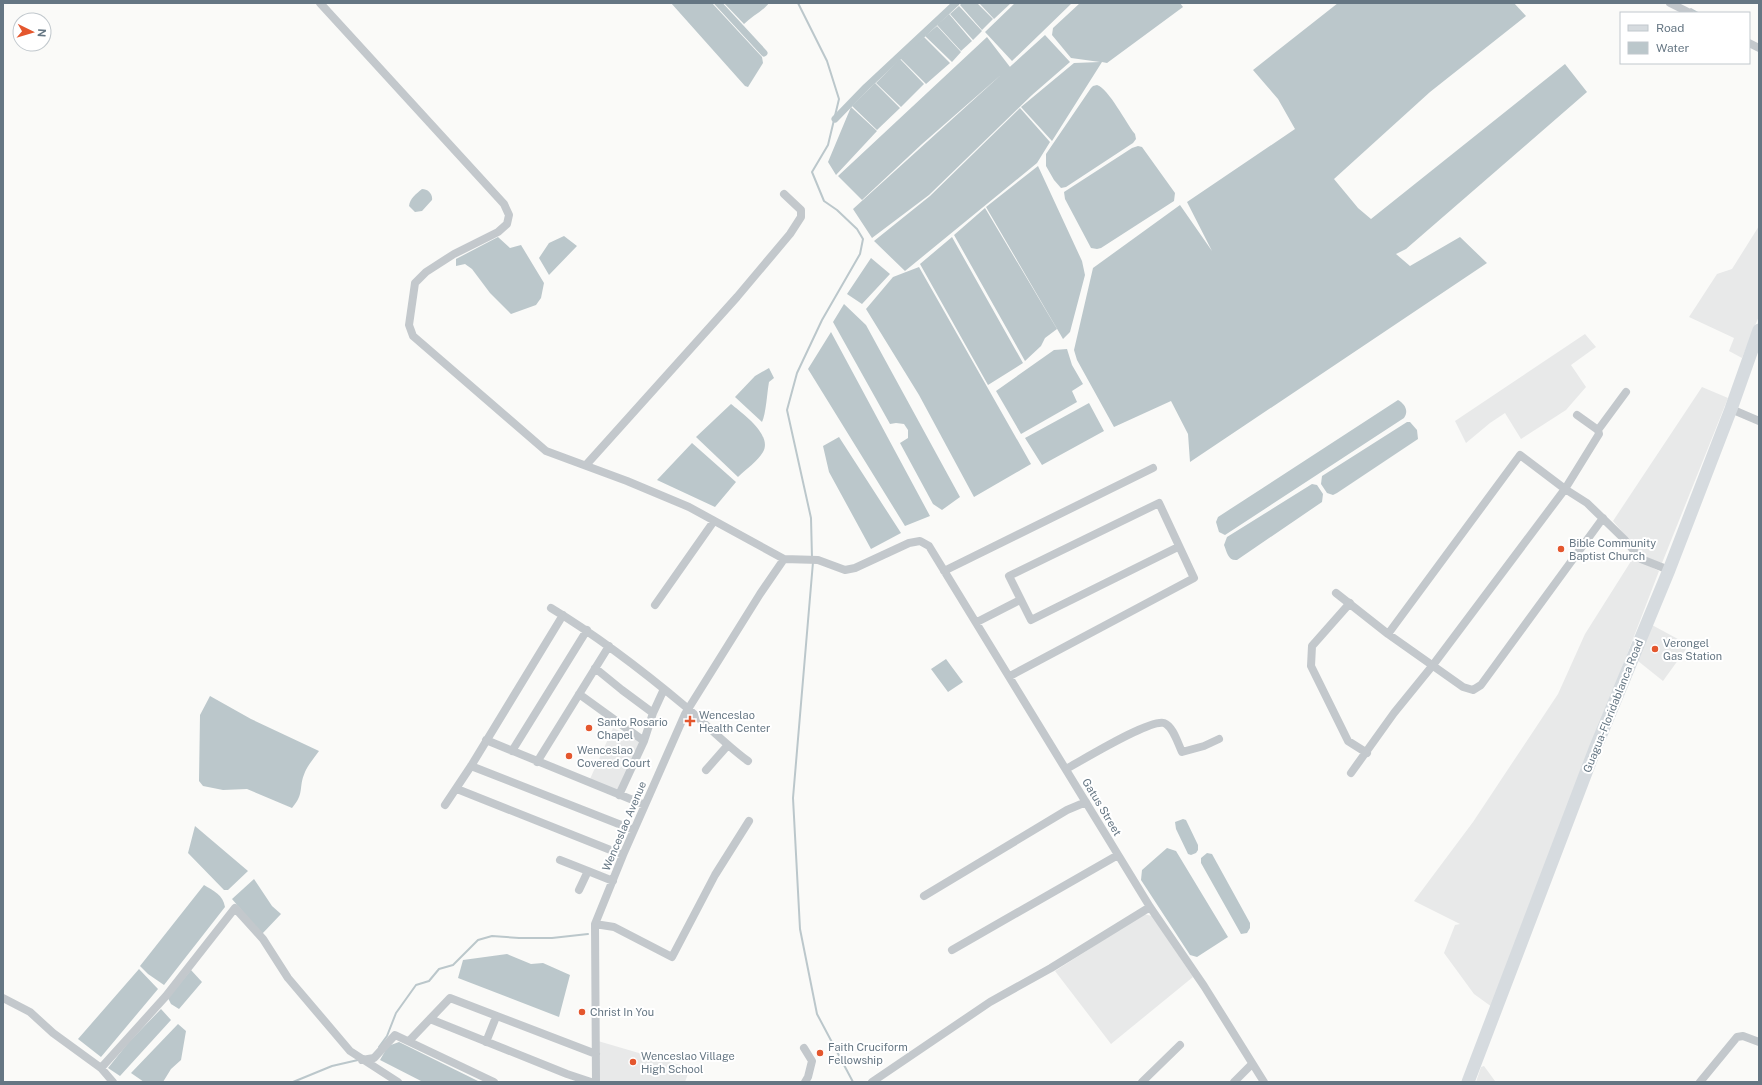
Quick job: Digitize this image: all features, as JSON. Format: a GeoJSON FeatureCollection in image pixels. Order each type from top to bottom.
{"type":"FeatureCollection","features":[{"type":"Feature","properties":{"kind":"main road","name":"Guagua-Floridablanca Road"},"geometry":{"type":"LineString","coordinates":[[1468,1082],[1595,749],[1669,570],[1731,409],[1759,330]]}},
{"type":"Feature","properties":{"kind":"street"},"geometry":{"type":"LineString","coordinates":[[320,3],[504,204],[509,215],[507,224],[498,232],[454,254],[426,272],[415,283],[409,325],[413,336],[546,451],[586,465],[689,507],[784,559]]}},
{"type":"Feature","properties":{"kind":"street"},"geometry":{"type":"LineString","coordinates":[[1670,3],[1688,12]]}},
{"type":"Feature","properties":{"kind":"street"},"geometry":{"type":"LineString","coordinates":[[1750,44],[1759,48]]}},
{"type":"Feature","properties":{"kind":"street"},"geometry":{"type":"LineString","coordinates":[[586,465],[737,297],[790,234],[801,217],[801,210],[784,194]]}},
{"type":"Feature","properties":{"kind":"street"},"geometry":{"type":"LineString","coordinates":[[1351,773],[1565,489],[1599,434],[1598,430],[1626,392]]}},
{"type":"Feature","properties":{"kind":"street"},"geometry":{"type":"LineString","coordinates":[[1731,409],[1759,421]]}},
{"type":"Feature","properties":{"kind":"street"},"geometry":{"type":"LineString","coordinates":[[1577,414],[1598,430]]}},
{"type":"Feature","properties":{"kind":"street"},"geometry":{"type":"LineString","coordinates":[[1388,634],[1520,455],[1565,489],[1587,503],[1624,539],[1641,559],[1669,570]]}},
{"type":"Feature","properties":{"kind":"street"},"geometry":{"type":"LineString","coordinates":[[944,571],[1153,468]]}},
{"type":"Feature","properties":{"kind":"street"},"geometry":{"type":"LineString","coordinates":[[1010,676],[1194,578],[1178,547],[1159,504],[1009,576],[1030,620],[1178,547]]}},
{"type":"Feature","properties":{"kind":"street"},"geometry":{"type":"LineString","coordinates":[[1336,592],[1388,634],[1463,687],[1473,690],[1481,685],[1602,518]]}},
{"type":"Feature","properties":{"kind":"street"},"geometry":{"type":"LineString","coordinates":[[655,605],[714,521]]}},
{"type":"Feature","properties":{"kind":"street","name":"Gatus Street"},"geometry":{"type":"LineString","coordinates":[[784,559],[818,560],[845,570],[855,568],[909,543],[920,541],[929,546],[977,622],[1150,907],[1204,986],[1264,1082]]}},
{"type":"Feature","properties":{"kind":"street","name":"Wenceslao Avenue"},"geometry":{"type":"LineString","coordinates":[[596,1082],[595,924],[644,805],[688,708],[784,559]]}},
{"type":"Feature","properties":{"kind":"street"},"geometry":{"type":"LineString","coordinates":[[977,622],[1020,600]]}},
{"type":"Feature","properties":{"kind":"street"},"geometry":{"type":"LineString","coordinates":[[1350,603],[1312,646],[1311,666],[1348,741],[1367,753]]}},
{"type":"Feature","properties":{"kind":"street"},"geometry":{"type":"LineString","coordinates":[[551,608],[587,630],[609,646],[688,708],[728,746],[748,761]]}},
{"type":"Feature","properties":{"kind":"street"},"geometry":{"type":"LineString","coordinates":[[445,805],[457,789],[563,615]]}},
{"type":"Feature","properties":{"kind":"street"},"geometry":{"type":"LineString","coordinates":[[512,751],[587,630]]}},
{"type":"Feature","properties":{"kind":"street"},"geometry":{"type":"LineString","coordinates":[[537,762],[609,646]]}},
{"type":"Feature","properties":{"kind":"street"},"geometry":{"type":"LineString","coordinates":[[595,668],[654,713]]}},
{"type":"Feature","properties":{"kind":"street"},"geometry":{"type":"LineString","coordinates":[[618,795],[644,741],[664,689]]}},
{"type":"Feature","properties":{"kind":"street"},"geometry":{"type":"LineString","coordinates":[[579,694],[644,741]]}},
{"type":"Feature","properties":{"kind":"street"},"geometry":{"type":"LineString","coordinates":[[1066,769],[1126,736],[1156,724],[1164,723],[1168,726],[1182,752],[1204,746],[1219,739]]}},
{"type":"Feature","properties":{"kind":"street"},"geometry":{"type":"LineString","coordinates":[[486,740],[644,805]]}},
{"type":"Feature","properties":{"kind":"street"},"geometry":{"type":"LineString","coordinates":[[706,770],[728,746]]}},
{"type":"Feature","properties":{"kind":"street"},"geometry":{"type":"LineString","coordinates":[[471,766],[634,830]]}},
{"type":"Feature","properties":{"kind":"street"},"geometry":{"type":"LineString","coordinates":[[457,789],[623,855]]}},
{"type":"Feature","properties":{"kind":"street"},"geometry":{"type":"LineString","coordinates":[[924,896],[1067,810],[1086,802]]}},
{"type":"Feature","properties":{"kind":"street"},"geometry":{"type":"LineString","coordinates":[[595,924],[614,927],[672,956],[716,875],[749,821]]}},
{"type":"Feature","properties":{"kind":"street"},"geometry":{"type":"LineString","coordinates":[[952,950],[1118,855]]}},
{"type":"Feature","properties":{"kind":"street"},"geometry":{"type":"LineString","coordinates":[[560,860],[613,880]]}},
{"type":"Feature","properties":{"kind":"street"},"geometry":{"type":"LineString","coordinates":[[579,890],[588,870]]}},
{"type":"Feature","properties":{"kind":"street"},"geometry":{"type":"LineString","coordinates":[[872,1082],[990,1002],[1051,968],[1150,907]]}},
{"type":"Feature","properties":{"kind":"street"},"geometry":{"type":"LineString","coordinates":[[101,1068],[166,996],[235,908],[263,939],[288,978],[350,1051],[398,1082]]}},
{"type":"Feature","properties":{"kind":"street"},"geometry":{"type":"LineString","coordinates":[[3,998],[30,1012],[53,1033],[101,1068],[113,1082]]}},
{"type":"Feature","properties":{"kind":"street"},"geometry":{"type":"LineString","coordinates":[[409,1041],[450,998],[496,1017],[596,1054]]}},
{"type":"Feature","properties":{"kind":"street"},"geometry":{"type":"LineString","coordinates":[[486,1042],[496,1017]]}},
{"type":"Feature","properties":{"kind":"street"},"geometry":{"type":"LineString","coordinates":[[430,1019],[567,1078],[591,1082]]}},
{"type":"Feature","properties":{"kind":"street"},"geometry":{"type":"LineString","coordinates":[[362,1060],[374,1058],[395,1035],[494,1082]]}},
{"type":"Feature","properties":{"kind":"street"},"geometry":{"type":"LineString","coordinates":[[1700,1082],[1737,1037],[1743,1036],[1759,1042]]}},
{"type":"Feature","properties":{"kind":"street"},"geometry":{"type":"LineString","coordinates":[[1144,1081],[1180,1045]]}},
{"type":"Feature","properties":{"kind":"street"},"geometry":{"type":"LineString","coordinates":[[804,1048],[812,1061],[808,1077],[805,1082]]}},
{"type":"Feature","properties":{"kind":"street"},"geometry":{"type":"LineString","coordinates":[[1234,1082],[1252,1064]]}},
{"type":"Feature","properties":{"kind":"shaded area"},"geometry":{"type":"Polygon","coordinates":[[[1759,226],[1759,316],[1742,358],[1729,351],[1734,338],[1689,317],[1717,274],[1732,269],[1759,226]]]}},
{"type":"Feature","properties":{"kind":"shaded area"},"geometry":{"type":"Polygon","coordinates":[[[1585,334],[1596,347],[1571,365],[1586,387],[1566,410],[1521,439],[1505,413],[1490,423],[1466,443],[1455,421],[1585,334]]]}},
{"type":"Feature","properties":{"kind":"shaded area"},"geometry":{"type":"Polygon","coordinates":[[[1702,387],[1728,398],[1662,563],[1649,559],[1641,554],[1613,521],[1702,387]]]}},
{"type":"Feature","properties":{"kind":"shaded area"},"geometry":{"type":"Polygon","coordinates":[[[1633,558],[1659,571],[1492,1007],[1474,994],[1444,953],[1455,925],[1460,924],[1414,901],[1473,822],[1558,694],[1585,634],[1633,558]]]}},
{"type":"Feature","properties":{"kind":"shaded area"},"geometry":{"type":"Polygon","coordinates":[[[1652,625],[1689,645],[1663,681],[1638,661],[1652,625]]]}},
{"type":"Feature","properties":{"kind":"shaded area"},"geometry":{"type":"Polygon","coordinates":[[[613,728],[642,741],[618,792],[590,779],[613,728]]]}},
{"type":"Feature","properties":{"kind":"shaded area"},"geometry":{"type":"Polygon","coordinates":[[[1144,914],[1152,916],[1193,977],[1111,1044],[1055,971],[1144,914]]]}},
{"type":"Feature","properties":{"kind":"shaded area","name":"Wenceslao Village High School"},"geometry":{"type":"Polygon","coordinates":[[[598,1041],[690,1068],[685,1082],[597,1082],[598,1041]]]}},
{"type":"Feature","properties":{"kind":"shaded area"},"geometry":{"type":"Polygon","coordinates":[[[1484,1066],[1496,1082],[1476,1082],[1481,1067],[1484,1066]]]}},
{"type":"Feature","properties":{"kind":"water"},"geometry":{"type":"Polygon","coordinates":[[[671,3],[712,3],[762,57],[763,63],[748,87],[745,86],[671,3]]]}},
{"type":"Feature","properties":{"kind":"water"},"geometry":{"type":"Polygon","coordinates":[[[724,3],[769,3],[744,24],[724,3]]]}},
{"type":"Feature","properties":{"kind":"water"},"geometry":{"type":"Polygon","coordinates":[[[962,3],[977,3],[993,19],[982,30],[960,5],[962,3]]]}},
{"type":"Feature","properties":{"kind":"water"},"geometry":{"type":"Polygon","coordinates":[[[979,3],[1011,3],[994,19],[979,3]]]}},
{"type":"Feature","properties":{"kind":"water"},"geometry":{"type":"Polygon","coordinates":[[[1015,3],[1072,3],[1012,61],[985,32],[1015,3]]]}},
{"type":"Feature","properties":{"kind":"water"},"geometry":{"type":"Polygon","coordinates":[[[1080,3],[1180,3],[1183,7],[1107,63],[1102,62],[1052,141],[1021,107],[1074,63],[1100,62],[1071,58],[1052,35],[1053,28],[1080,3]]]}},
{"type":"Feature","properties":{"kind":"water"},"geometry":{"type":"Polygon","coordinates":[[[1338,3],[1514,3],[1526,16],[1430,92],[1334,179],[1358,208],[1371,219],[1565,64],[1587,92],[1406,249],[1396,254],[1410,266],[1460,237],[1487,263],[1190,462],[1188,434],[1171,401],[1114,427],[1077,360],[1074,350],[1093,268],[1180,205],[1212,251],[1187,202],[1295,129],[1278,99],[1253,70],[1338,3]]]}},
{"type":"Feature","properties":{"kind":"water"},"geometry":{"type":"Polygon","coordinates":[[[959,6],[982,31],[973,40],[950,14],[959,6]]]}},
{"type":"Feature","properties":{"kind":"water"},"geometry":{"type":"Polygon","coordinates":[[[949,14],[972,41],[961,51],[937,25],[949,14]]]}},
{"type":"Feature","properties":{"kind":"water"},"geometry":{"type":"Polygon","coordinates":[[[937,26],[961,52],[952,62],[925,36],[937,26]]]}},
{"type":"Feature","properties":{"kind":"water"},"geometry":{"type":"Polygon","coordinates":[[[1045,35],[1070,62],[1032,95],[929,195],[872,238],[853,209],[1045,35]]]}},
{"type":"Feature","properties":{"kind":"water"},"geometry":{"type":"Polygon","coordinates":[[[924,37],[950,63],[926,84],[900,58],[924,37]]]}},
{"type":"Feature","properties":{"kind":"water"},"geometry":{"type":"Polygon","coordinates":[[[987,37],[1010,67],[922,144],[862,200],[838,176],[987,37]]]}},
{"type":"Feature","properties":{"kind":"water"},"geometry":{"type":"Polygon","coordinates":[[[900,59],[924,84],[901,107],[876,83],[900,59]]]}},
{"type":"Feature","properties":{"kind":"water"},"geometry":{"type":"Polygon","coordinates":[[[875,83],[900,108],[877,130],[852,106],[875,83]]]}},
{"type":"Feature","properties":{"kind":"water"},"geometry":{"type":"Polygon","coordinates":[[[1097,85],[1102,88],[1112,99],[1135,134],[1136,139],[1133,143],[1066,187],[1061,188],[1054,180],[1046,166],[1046,154],[1091,88],[1097,85]]]}},
{"type":"Feature","properties":{"kind":"water"},"geometry":{"type":"Polygon","coordinates":[[[851,107],[877,131],[836,175],[828,162],[851,107]]]}},
{"type":"Feature","properties":{"kind":"water"},"geometry":{"type":"Polygon","coordinates":[[[1020,108],[1050,142],[1037,163],[905,271],[874,241],[930,196],[1020,108]]]}},
{"type":"Feature","properties":{"kind":"water"},"geometry":{"type":"Polygon","coordinates":[[[1138,146],[1142,147],[1175,193],[1174,201],[1101,248],[1091,248],[1065,199],[1064,192],[1132,148],[1138,146]]]}},
{"type":"Feature","properties":{"kind":"water"},"geometry":{"type":"Polygon","coordinates":[[[1038,166],[1082,261],[1085,275],[1070,332],[1063,339],[986,207],[1038,166]]]}},
{"type":"Feature","properties":{"kind":"water"},"geometry":{"type":"Polygon","coordinates":[[[422,189],[430,192],[432,200],[422,211],[415,212],[409,206],[414,196],[422,189]]]}},
{"type":"Feature","properties":{"kind":"water"},"geometry":{"type":"Polygon","coordinates":[[[985,208],[1057,329],[1045,338],[1041,346],[1025,361],[954,235],[985,208]]]}},
{"type":"Feature","properties":{"kind":"water"},"geometry":{"type":"Polygon","coordinates":[[[564,236],[577,246],[549,275],[539,258],[549,243],[564,236]]]}},
{"type":"Feature","properties":{"kind":"water"},"geometry":{"type":"Polygon","coordinates":[[[498,237],[510,248],[521,245],[544,283],[541,298],[536,305],[511,314],[490,293],[472,269],[465,264],[456,266],[456,259],[498,237]]]}},
{"type":"Feature","properties":{"kind":"water"},"geometry":{"type":"Polygon","coordinates":[[[952,237],[1023,363],[988,385],[920,264],[952,237]]]}},
{"type":"Feature","properties":{"kind":"water"},"geometry":{"type":"Polygon","coordinates":[[[871,258],[890,274],[862,304],[847,294],[871,258]]]}},
{"type":"Feature","properties":{"kind":"water"},"geometry":{"type":"Polygon","coordinates":[[[919,267],[1031,464],[974,497],[919,395],[866,309],[893,277],[919,267]]]}},
{"type":"Feature","properties":{"kind":"water"},"geometry":{"type":"Polygon","coordinates":[[[844,304],[866,325],[960,497],[942,510],[933,504],[900,443],[908,438],[908,430],[904,424],[890,424],[833,322],[844,304]]]}},
{"type":"Feature","properties":{"kind":"water"},"geometry":{"type":"Polygon","coordinates":[[[831,332],[930,516],[905,526],[808,369],[831,332]]]}},
{"type":"Feature","properties":{"kind":"water"},"geometry":{"type":"Polygon","coordinates":[[[1067,349],[1072,365],[1083,384],[1072,391],[1077,402],[1021,434],[996,391],[1054,350],[1067,349]]]}},
{"type":"Feature","properties":{"kind":"water"},"geometry":{"type":"Polygon","coordinates":[[[769,368],[774,378],[769,382],[762,422],[735,397],[755,376],[769,368]]]}},
{"type":"Feature","properties":{"kind":"water"},"geometry":{"type":"Polygon","coordinates":[[[1398,400],[1406,408],[1404,418],[1225,535],[1219,532],[1216,522],[1218,517],[1398,400]]]}},
{"type":"Feature","properties":{"kind":"water"},"geometry":{"type":"Polygon","coordinates":[[[1089,403],[1104,431],[1042,465],[1025,438],[1089,403]]]}},
{"type":"Feature","properties":{"kind":"water"},"geometry":{"type":"Polygon","coordinates":[[[731,404],[755,425],[764,439],[765,445],[763,452],[758,459],[738,477],[696,437],[731,404]]]}},
{"type":"Feature","properties":{"kind":"water"},"geometry":{"type":"Polygon","coordinates":[[[1407,422],[1410,422],[1417,430],[1418,439],[1337,493],[1333,495],[1327,493],[1321,484],[1322,476],[1407,422]]]}},
{"type":"Feature","properties":{"kind":"water"},"geometry":{"type":"Polygon","coordinates":[[[839,437],[901,533],[871,549],[829,472],[823,446],[839,437]]]}},
{"type":"Feature","properties":{"kind":"water"},"geometry":{"type":"Polygon","coordinates":[[[692,443],[736,482],[715,507],[657,480],[692,443]]]}},
{"type":"Feature","properties":{"kind":"water"},"geometry":{"type":"Polygon","coordinates":[[[1312,484],[1317,485],[1323,494],[1322,502],[1237,560],[1230,558],[1224,545],[1227,537],[1312,484]]]}},
{"type":"Feature","properties":{"kind":"water"},"geometry":{"type":"Polygon","coordinates":[[[946,659],[963,682],[948,692],[931,669],[946,659]]]}},
{"type":"Feature","properties":{"kind":"water"},"geometry":{"type":"Polygon","coordinates":[[[210,696],[251,719],[319,751],[305,772],[299,798],[292,808],[247,789],[223,790],[203,786],[199,781],[200,715],[210,696]]]}},
{"type":"Feature","properties":{"kind":"water"},"geometry":{"type":"Polygon","coordinates":[[[1183,819],[1186,820],[1198,845],[1198,850],[1196,853],[1191,855],[1188,854],[1176,829],[1175,822],[1183,819]]]}},
{"type":"Feature","properties":{"kind":"water"},"geometry":{"type":"Polygon","coordinates":[[[195,826],[248,871],[228,890],[224,890],[188,853],[195,826]]]}},
{"type":"Feature","properties":{"kind":"water"},"geometry":{"type":"Polygon","coordinates":[[[1167,848],[1176,851],[1228,937],[1197,957],[1190,955],[1141,880],[1142,870],[1167,848]]]}},
{"type":"Feature","properties":{"kind":"water"},"geometry":{"type":"Polygon","coordinates":[[[1207,853],[1212,854],[1250,923],[1250,928],[1247,933],[1241,934],[1201,863],[1201,858],[1207,853]]]}},
{"type":"Feature","properties":{"kind":"water"},"geometry":{"type":"Polygon","coordinates":[[[254,879],[272,906],[281,914],[262,934],[232,899],[254,879]]]}},
{"type":"Feature","properties":{"kind":"water"},"geometry":{"type":"Polygon","coordinates":[[[204,885],[215,891],[220,896],[225,907],[164,985],[148,974],[140,966],[204,885]]]}},
{"type":"Feature","properties":{"kind":"water"},"geometry":{"type":"Polygon","coordinates":[[[507,954],[531,964],[543,963],[570,975],[559,1017],[458,978],[463,960],[507,954]]]}},
{"type":"Feature","properties":{"kind":"water"},"geometry":{"type":"Polygon","coordinates":[[[139,969],[158,989],[101,1057],[78,1039],[139,969]]]}},
{"type":"Feature","properties":{"kind":"water"},"geometry":{"type":"Polygon","coordinates":[[[191,970],[202,982],[179,1009],[171,1004],[168,998],[191,970]]]}},
{"type":"Feature","properties":{"kind":"water"},"geometry":{"type":"Polygon","coordinates":[[[161,1009],[171,1020],[120,1076],[108,1068],[128,1043],[161,1009]]]}},
{"type":"Feature","properties":{"kind":"water"},"geometry":{"type":"Polygon","coordinates":[[[178,1024],[186,1031],[181,1060],[171,1069],[163,1082],[144,1082],[131,1073],[178,1024]]]}},
{"type":"Feature","properties":{"kind":"water"},"geometry":{"type":"Polygon","coordinates":[[[399,1042],[480,1082],[423,1082],[380,1060],[388,1046],[399,1042]]]}},
{"type":"Feature","properties":{"kind":"waterway"},"geometry":{"type":"LineString","coordinates":[[718,3],[764,53]]}},
{"type":"Feature","properties":{"kind":"waterway"},"geometry":{"type":"LineString","coordinates":[[798,3],[827,61],[839,99],[828,145],[812,172],[824,201],[837,210],[857,229],[863,239],[860,254],[822,320],[797,373],[787,410],[811,518],[812,558]]}},
{"type":"Feature","properties":{"kind":"waterway"},"geometry":{"type":"LineString","coordinates":[[835,119],[866,87],[956,3]]}},
{"type":"Feature","properties":{"kind":"waterway"},"geometry":{"type":"LineString","coordinates":[[1691,9],[1696,12]]}},
{"type":"Feature","properties":{"kind":"waterway"},"geometry":{"type":"LineString","coordinates":[[813,562],[793,798],[800,929],[817,1014],[853,1082]]}},
{"type":"Feature","properties":{"kind":"waterway"},"geometry":{"type":"LineString","coordinates":[[379,1047],[387,1036],[396,1013],[416,985],[429,981],[439,969],[453,965],[478,940],[492,936],[552,938],[588,934]]}},
{"type":"Feature","properties":{"kind":"waterway"},"geometry":{"type":"LineString","coordinates":[[293,1082],[332,1066],[358,1060]]}},
{"type":"Feature","properties":{"kind":"place","name":"Bible Community Baptist Church"},"geometry":{"type":"Point","coordinates":[1561,549]}},
{"type":"Feature","properties":{"kind":"place","name":"Verongel Gas Station"},"geometry":{"type":"Point","coordinates":[1655,649]}},
{"type":"Feature","properties":{"kind":"place","name":"Wenceslao Health Center"},"geometry":{"type":"Point","coordinates":[690,721]}},
{"type":"Feature","properties":{"kind":"place","name":"Santo Rosario Chapel"},"geometry":{"type":"Point","coordinates":[589,728]}},
{"type":"Feature","properties":{"kind":"place","name":"Wenceslao Covered Court"},"geometry":{"type":"Point","coordinates":[569,756]}},
{"type":"Feature","properties":{"kind":"place","name":"Christ In You"},"geometry":{"type":"Point","coordinates":[582,1012]}},
{"type":"Feature","properties":{"kind":"place","name":"Faith Cruciform Fellowship"},"geometry":{"type":"Point","coordinates":[820,1053]}},
{"type":"Feature","properties":{"kind":"place","name":"Wenceslao Village High School"},"geometry":{"type":"Point","coordinates":[633,1062]}}]}
